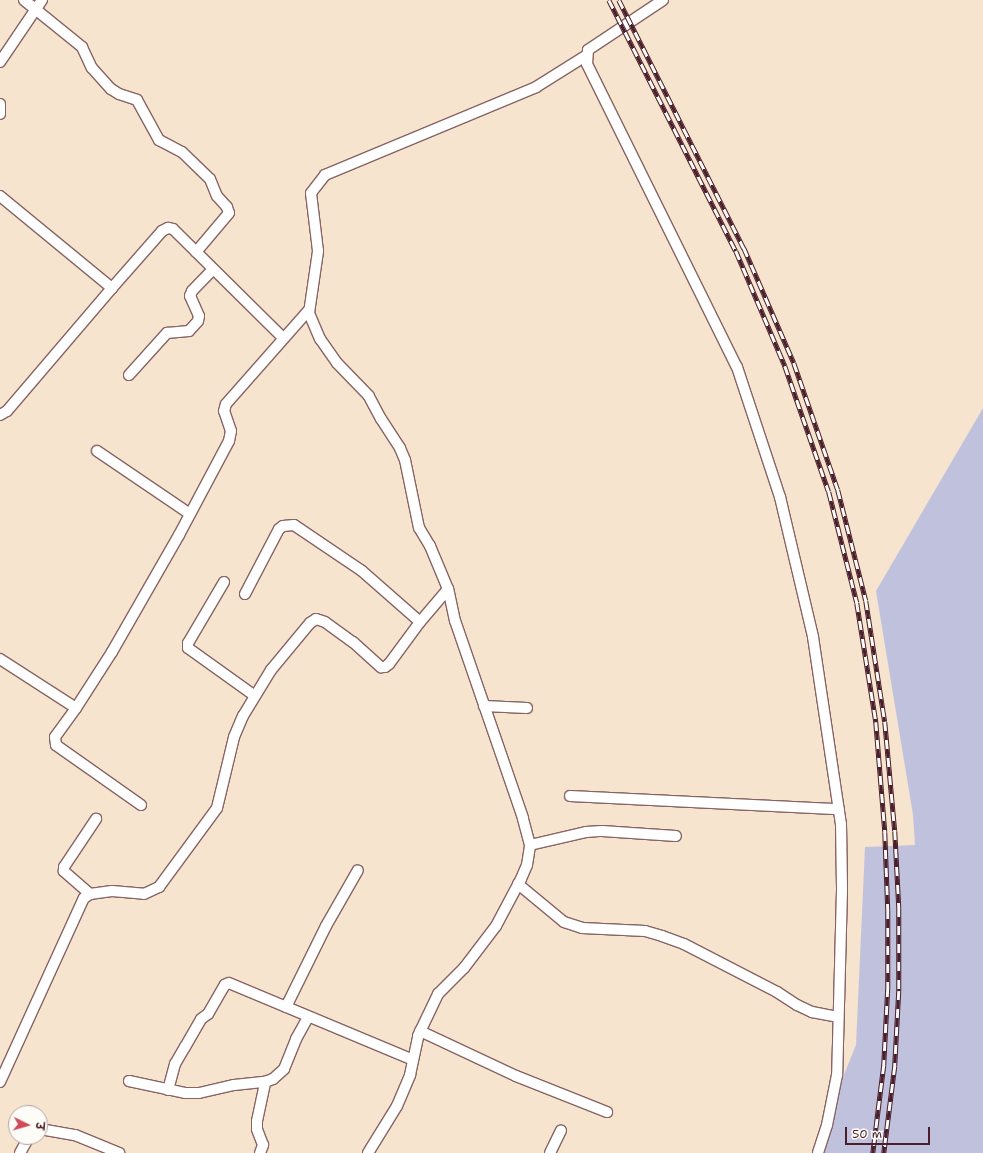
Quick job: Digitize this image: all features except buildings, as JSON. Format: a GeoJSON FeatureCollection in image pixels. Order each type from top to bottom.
{"type":"FeatureCollection","features":[{"type":"Feature","properties":{"kind":"street"},"geometry":{"type":"LineString","coordinates":[[24,0],[82,47],[92,68],[111,88],[119,94],[137,100],[159,140],[182,152],[210,179],[216,196],[226,207],[229,213],[196,252]]}},
{"type":"Feature","properties":{"kind":"street"},"geometry":{"type":"LineString","coordinates":[[0,62],[42,0]]}},
{"type":"Feature","properties":{"kind":"street"},"geometry":{"type":"LineString","coordinates":[[663,0],[588,50],[587,64],[738,367],[780,497],[812,630],[841,824],[842,890],[837,1075],[827,1125],[818,1153]]}},
{"type":"Feature","properties":{"kind":"street"},"geometry":{"type":"LineString","coordinates":[[368,1153],[397,1106],[410,1075],[420,1031],[438,994],[464,968],[496,926],[527,865],[530,845],[523,818],[455,621],[448,589],[430,546],[419,528],[405,460],[400,448],[381,419],[369,396],[337,363],[320,339],[309,310],[318,251],[311,193],[325,175],[536,86],[587,55]]}},
{"type":"Feature","properties":{"kind":"street"},"geometry":{"type":"LineString","coordinates":[[0,104],[0,114]]}},
{"type":"Feature","properties":{"kind":"street"},"geometry":{"type":"LineString","coordinates":[[0,196],[112,288]]}},
{"type":"Feature","properties":{"kind":"street"},"geometry":{"type":"LineString","coordinates":[[0,415],[7,411],[164,229],[173,229],[283,338]]}},
{"type":"Feature","properties":{"kind":"street"},"geometry":{"type":"LineString","coordinates":[[129,375],[167,333],[189,331],[198,321],[199,316],[190,296],[192,291],[213,269]]}},
{"type":"Feature","properties":{"kind":"street"},"geometry":{"type":"LineString","coordinates":[[141,805],[56,745],[55,737],[76,708],[112,652],[190,514],[230,437],[231,431],[224,411],[226,404],[309,310]]}},
{"type":"Feature","properties":{"kind":"street"},"geometry":{"type":"LineString","coordinates":[[97,451],[190,514]]}},
{"type":"Feature","properties":{"kind":"street"},"geometry":{"type":"LineString","coordinates":[[246,594],[279,529],[282,526],[294,525],[362,571],[420,622]]}},
{"type":"Feature","properties":{"kind":"street"},"geometry":{"type":"LineString","coordinates":[[224,582],[188,643],[188,648],[255,696]]}},
{"type":"Feature","properties":{"kind":"street"},"geometry":{"type":"LineString","coordinates":[[0,1082],[84,898],[90,894],[112,891],[144,894],[159,887],[217,808],[234,737],[243,716],[271,670],[310,623],[316,619],[325,622],[353,642],[381,667],[385,667],[389,664],[420,622],[448,589]]}},
{"type":"Feature","properties":{"kind":"street"},"geometry":{"type":"LineString","coordinates":[[0,659],[76,708]]}},
{"type":"Feature","properties":{"kind":"street"},"geometry":{"type":"LineString","coordinates":[[484,706],[527,708]]}},
{"type":"Feature","properties":{"kind":"street"},"geometry":{"type":"LineString","coordinates":[[570,796],[839,810]]}},
{"type":"Feature","properties":{"kind":"street"},"geometry":{"type":"LineString","coordinates":[[90,894],[64,870],[64,866],[96,819]]}},
{"type":"Feature","properties":{"kind":"street"},"geometry":{"type":"LineString","coordinates":[[530,845],[586,832],[602,831],[676,836]]}},
{"type":"Feature","properties":{"kind":"street"},"geometry":{"type":"LineString","coordinates":[[286,1007],[326,926],[358,870]]}},
{"type":"Feature","properties":{"kind":"street"},"geometry":{"type":"LineString","coordinates":[[518,884],[564,922],[582,928],[645,931],[662,936],[684,944],[812,1012],[838,1017]]}},
{"type":"Feature","properties":{"kind":"street"},"geometry":{"type":"LineString","coordinates":[[168,1090],[175,1064],[201,1019],[208,1014],[225,985],[229,983],[413,1060]]}},
{"type":"Feature","properties":{"kind":"street"},"geometry":{"type":"LineString","coordinates":[[130,1081],[168,1090],[199,1094],[234,1085],[265,1082],[273,1079],[284,1069],[296,1038],[308,1017]]}},
{"type":"Feature","properties":{"kind":"street"},"geometry":{"type":"LineString","coordinates":[[420,1031],[516,1076],[607,1112]]}},
{"type":"Feature","properties":{"kind":"street"},"geometry":{"type":"LineString","coordinates":[[260,1153],[263,1145],[257,1129],[257,1121],[265,1082]]}},
{"type":"Feature","properties":{"kind":"street"},"geometry":{"type":"LineString","coordinates":[[550,1153],[562,1130]]}},
{"type":"Feature","properties":{"kind":"street"},"geometry":{"type":"LineString","coordinates":[[48,1131],[75,1136],[119,1153]]}},
{"type":"Feature","properties":{"kind":"shaded area"},"geometry":{"type":"Polygon","coordinates":[[[983,408],[983,1153],[812,1153],[856,1045],[865,847],[915,845],[913,815],[876,591],[983,408]]]}},
{"type":"Feature","properties":{"kind":"railway"},"geometry":{"type":"LineString","coordinates":[[609,0],[736,251],[785,366],[829,492],[857,603],[876,722],[885,832],[888,910],[888,988],[884,1065],[873,1153]]}},
{"type":"Feature","properties":{"kind":"railway"},"geometry":{"type":"LineString","coordinates":[[619,0],[744,248],[794,363],[838,490],[866,601],[885,722],[895,831],[899,908],[899,991],[895,1066],[884,1153]]}}]}
